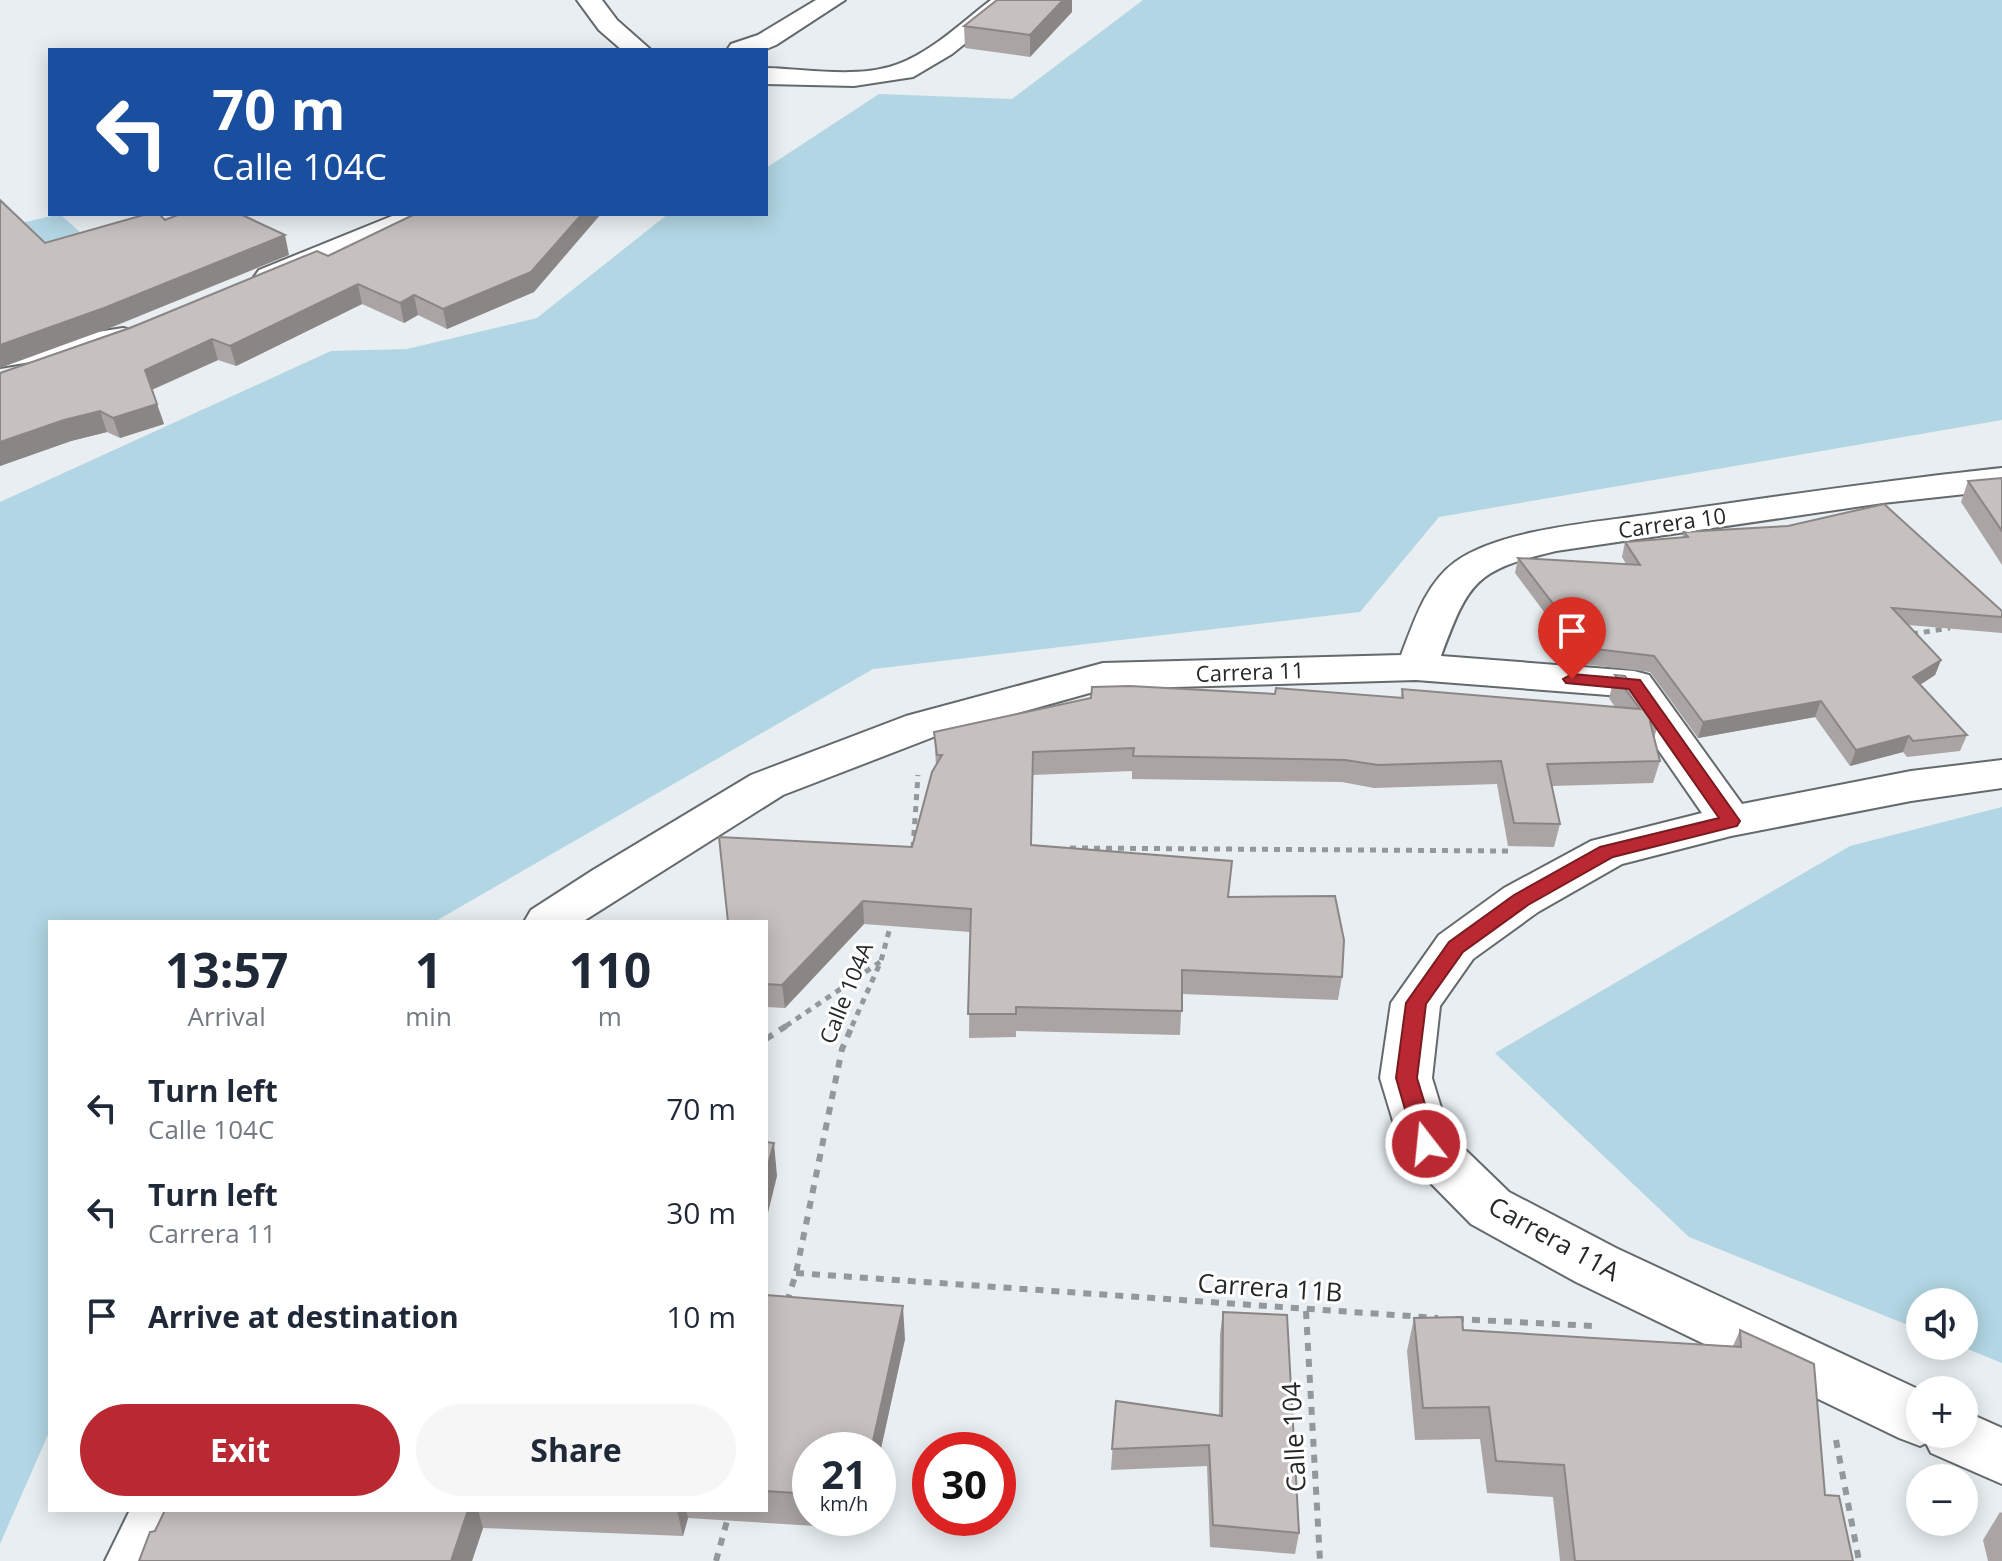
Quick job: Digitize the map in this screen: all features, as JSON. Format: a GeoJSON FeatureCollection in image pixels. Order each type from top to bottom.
{"type":"FeatureCollection","features":[{"type":"Feature","properties":{"kind":"street"},"geometry":{"type":"LineString","coordinates":[[589,0],[608,25],[636,48]]}},
{"type":"Feature","properties":{"kind":"street"},"geometry":{"type":"LineString","coordinates":[[745,48],[767,40],[833,0]]}},
{"type":"Feature","properties":{"kind":"street"},"geometry":{"type":"LineString","coordinates":[[768,76],[870,76],[902,72],[919,64],[1007,0]]}},
{"type":"Feature","properties":{"kind":"street"},"geometry":{"type":"LineString","coordinates":[[236,291],[418,216]]}},
{"type":"Feature","properties":{"kind":"street"},"geometry":{"type":"LineString","coordinates":[[0,357],[137,332],[0,383]]}},
{"type":"Feature","properties":{"kind":"street","name":"Carrera 10"},"geometry":{"type":"LineString","coordinates":[[1416,667],[1451,587],[1473,567],[1516,550],[1572,537],[1997,479]]}},
{"type":"Feature","properties":{"kind":"street","name":"Carrera 11"},"geometry":{"type":"LineString","coordinates":[[551,920],[767,785],[921,726],[1103,676],[1416,667],[1634,684],[1731,821]]}},
{"type":"Feature","properties":{"kind":"street","name":"Carrera 11A"},"geometry":{"type":"LineString","coordinates":[[1906,1413],[1596,1265],[1490,1208],[1426,1144],[1406,1078],[1416,1003],[1456,947],[1521,900],[1607,852],[1731,821],[1911,786],[2002,774]]}},
{"type":"Feature","properties":{"kind":"street"},"geometry":{"type":"LineString","coordinates":[[1978,1446],[2002,1457]]}},
{"type":"Feature","properties":{"kind":"street"},"geometry":{"type":"LineString","coordinates":[[137,1561],[161,1512]]}},
{"type":"Feature","properties":{"kind":"path"},"geometry":{"type":"LineString","coordinates":[[1899,637],[1959,626]]}},
{"type":"Feature","properties":{"kind":"path"},"geometry":{"type":"LineString","coordinates":[[921,726],[912,851],[929,848]]}},
{"type":"Feature","properties":{"kind":"path"},"geometry":{"type":"LineString","coordinates":[[1055,848],[1512,851]]}},
{"type":"Feature","properties":{"kind":"path","name":"Calle 104A"},"geometry":{"type":"LineString","coordinates":[[783,1315],[796,1273],[842,1049],[881,961],[894,915]]}},
{"type":"Feature","properties":{"kind":"path"},"geometry":{"type":"LineString","coordinates":[[768,1038],[881,961]]}},
{"type":"Feature","properties":{"kind":"path","name":"Carrera 11B"},"geometry":{"type":"LineString","coordinates":[[796,1273],[1306,1311],[1601,1327]]}},
{"type":"Feature","properties":{"kind":"path","name":"Calle 104"},"geometry":{"type":"LineString","coordinates":[[1306,1311],[1320,1561]]}},
{"type":"Feature","properties":{"kind":"path"},"geometry":{"type":"LineString","coordinates":[[1823,1374],[1859,1561]]}},
{"type":"Feature","properties":{"kind":"path"},"geometry":{"type":"LineString","coordinates":[[716,1561],[729,1512]]}},
{"type":"Feature","properties":{"kind":"shaded area"},"geometry":{"type":"Polygon","coordinates":[[[1143,0],[2002,0],[2002,420],[1439,517],[1360,612],[873,669],[437,920],[48,920],[48,1435],[0,1544],[0,502],[331,351],[407,349],[537,318],[665,216],[768,216],[768,167],[879,94],[1012,99],[1143,0]]]}},
{"type":"Feature","properties":{"kind":"shaded area"},"geometry":{"type":"Polygon","coordinates":[[[62,216],[94,245],[0,269],[0,228],[62,216]]]}},
{"type":"Feature","properties":{"kind":"shaded area"},"geometry":{"type":"Polygon","coordinates":[[[2002,807],[2002,1363],[1978,1353],[1978,1288],[1906,1288],[1906,1324],[1689,1237],[1495,1053],[1850,846],[2002,807]]]}},
{"type":"Feature","properties":{"kind":"building"},"geometry":{"type":"Polygon","coordinates":[[[997,0],[1063,0],[1030,35],[964,26],[997,0]]]}},
{"type":"Feature","properties":{"kind":"building"},"geometry":{"type":"Polygon","coordinates":[[[0,200],[45,243],[140,216],[161,216],[165,220],[175,216],[244,216],[285,235],[104,308],[0,345],[0,200]]]}},
{"type":"Feature","properties":{"kind":"building"},"geometry":{"type":"Polygon","coordinates":[[[411,216],[580,216],[531,272],[443,309],[414,295],[400,303],[358,284],[230,346],[212,339],[145,370],[157,404],[113,418],[100,411],[0,442],[0,373],[130,328],[317,251],[328,256],[411,216]]]}},
{"type":"Feature","properties":{"kind":"building"},"geometry":{"type":"Polygon","coordinates":[[[2002,478],[2002,531],[1968,481],[2002,478]]]}},
{"type":"Feature","properties":{"kind":"building"},"geometry":{"type":"Polygon","coordinates":[[[1884,504],[2002,611],[2002,617],[1892,608],[1941,660],[1913,677],[1967,735],[1913,741],[1909,736],[1856,750],[1821,701],[1703,722],[1654,656],[1587,648],[1518,558],[1640,565],[1625,542],[1688,537],[1684,532],[1788,526],[1884,504]]]}},
{"type":"Feature","properties":{"kind":"building"},"geometry":{"type":"Polygon","coordinates":[[[1615,675],[1625,676],[1658,724],[1650,722],[1660,761],[1547,764],[1560,824],[1514,823],[1501,761],[1378,765],[1345,760],[1133,756],[1134,748],[1033,752],[1031,845],[1232,861],[1228,897],[1335,896],[1344,940],[1342,977],[1182,970],[1182,1011],[1016,1007],[1016,1014],[968,1014],[971,909],[863,901],[782,985],[768,984],[768,920],[728,920],[719,837],[912,847],[932,772],[942,755],[937,755],[934,732],[1091,698],[1092,687],[1130,686],[1275,694],[1276,688],[1403,698],[1402,689],[1640,709],[1615,675]]]}},
{"type":"Feature","properties":{"kind":"building"},"geometry":{"type":"Polygon","coordinates":[[[768,1142],[774,1143],[768,1165],[768,1142]]]}},
{"type":"Feature","properties":{"kind":"building"},"geometry":{"type":"Polygon","coordinates":[[[768,1295],[903,1306],[875,1432],[792,1432],[792,1493],[768,1491],[768,1295]]]}},
{"type":"Feature","properties":{"kind":"building"},"geometry":{"type":"Polygon","coordinates":[[[1223,1312],[1287,1315],[1299,1533],[1213,1525],[1209,1445],[1112,1449],[1116,1401],[1222,1416],[1223,1312]]]}},
{"type":"Feature","properties":{"kind":"building"},"geometry":{"type":"Polygon","coordinates":[[[1462,1317],[1463,1330],[1741,1347],[1740,1330],[1814,1364],[1825,1495],[1839,1496],[1853,1561],[1575,1561],[1564,1465],[1496,1461],[1489,1407],[1423,1408],[1414,1318],[1462,1317]]]}},
{"type":"Feature","properties":{"kind":"building"},"geometry":{"type":"Polygon","coordinates":[[[164,1512],[467,1512],[451,1561],[139,1561],[150,1532],[155,1531],[164,1512]]]}},
{"type":"Feature","properties":{"kind":"route"},"geometry":{"type":"LineString","coordinates":[[1426,1144],[1406,1078],[1416,1003],[1456,947],[1521,900],[1607,852],[1731,821],[1634,684],[1572,679]]}}]}
